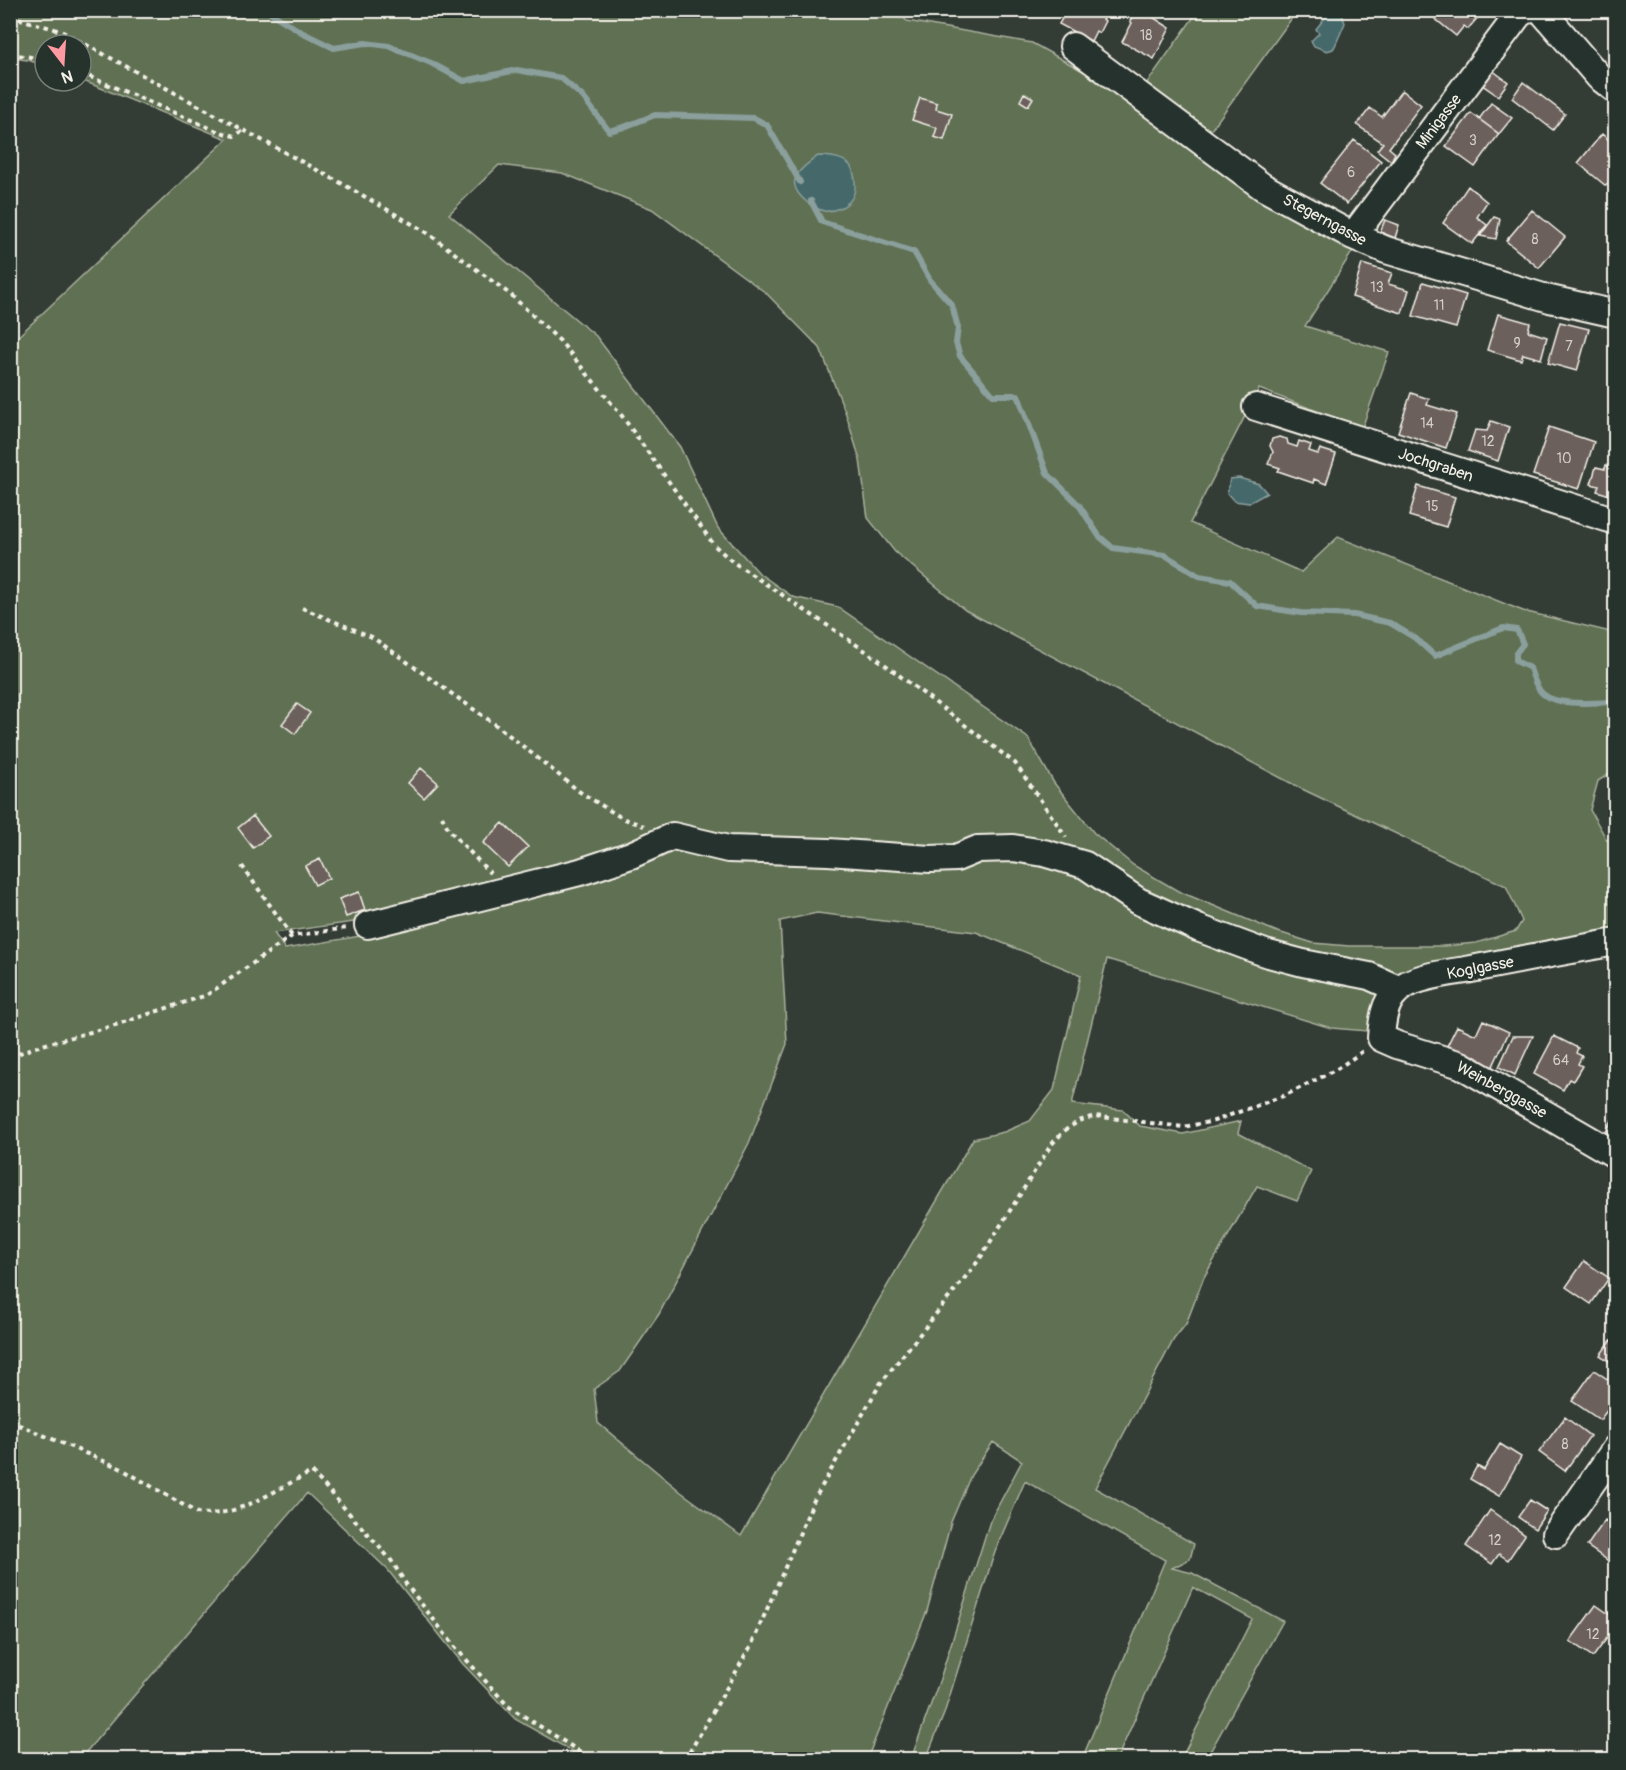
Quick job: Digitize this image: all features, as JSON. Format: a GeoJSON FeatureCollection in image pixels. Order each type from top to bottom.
{"type":"FeatureCollection","features":[{"type":"Feature","properties":{"kind":"street","name":"Minigasse"},"geometry":{"type":"LineString","coordinates":[[1353,236],[1519,14],[1526,10]]}},
{"type":"Feature","properties":{"kind":"street"},"geometry":{"type":"LineString","coordinates":[[1541,10],[1599,77],[1616,90]]}},
{"type":"Feature","properties":{"kind":"street","name":"Stegerngasse"},"geometry":{"type":"LineString","coordinates":[[1073,46],[1263,187],[1353,236],[1386,250],[1550,299],[1616,314]]}},
{"type":"Feature","properties":{"kind":"street","name":"Jochgraben"},"geometry":{"type":"LineString","coordinates":[[1257,407],[1616,521]]}},
{"type":"Feature","properties":{"kind":"street"},"geometry":{"type":"LineString","coordinates":[[368,924],[580,872],[631,855],[673,836],[728,849],[828,852],[930,859],[956,858],[978,849],[1013,848],[1044,853],[1085,865],[1138,901],[1198,928],[1265,953],[1369,976],[1398,989],[1390,999],[1386,1010],[1381,1038]]}},
{"type":"Feature","properties":{"kind":"street","name":"Koglgasse"},"geometry":{"type":"LineString","coordinates":[[1398,989],[1434,976],[1616,942]]}},
{"type":"Feature","properties":{"kind":"street","name":"Weinberggasse"},"geometry":{"type":"LineString","coordinates":[[1381,1038],[1397,1046],[1461,1065],[1616,1155]]}},
{"type":"Feature","properties":{"kind":"street"},"geometry":{"type":"LineString","coordinates":[[1556,1534],[1616,1448]]}},
{"type":"Feature","properties":{"kind":"path"},"geometry":{"type":"LineString","coordinates":[[10,16],[61,31],[341,183],[426,232],[511,295],[560,341],[622,416],[714,545],[733,562],[879,660],[1016,763],[1085,865]]}},
{"type":"Feature","properties":{"kind":"path"},"geometry":{"type":"LineString","coordinates":[[10,54],[33,57]]}},
{"type":"Feature","properties":{"kind":"path"},"geometry":{"type":"LineString","coordinates":[[93,78],[217,131],[234,136],[243,130]]}},
{"type":"Feature","properties":{"kind":"path"},"geometry":{"type":"LineString","coordinates":[[302,608],[372,637],[500,728],[580,792],[622,818],[673,836]]}},
{"type":"Feature","properties":{"kind":"path"},"geometry":{"type":"LineString","coordinates":[[442,816],[449,830],[505,889]]}},
{"type":"Feature","properties":{"kind":"path"},"geometry":{"type":"LineString","coordinates":[[242,866],[292,936]]}},
{"type":"Feature","properties":{"kind":"path"},"geometry":{"type":"LineString","coordinates":[[10,1057],[35,1047],[110,1027],[207,994],[292,936],[368,924]]}},
{"type":"Feature","properties":{"kind":"path"},"geometry":{"type":"LineString","coordinates":[[685,1760],[752,1644],[814,1500],[880,1384],[980,1260],[1052,1145],[1064,1131],[1079,1121],[1094,1116],[1183,1126],[1214,1121],[1286,1095],[1336,1069],[1381,1038]]}},
{"type":"Feature","properties":{"kind":"path"},"geometry":{"type":"LineString","coordinates":[[10,1421],[120,1468],[197,1513],[209,1515],[243,1506],[312,1472],[391,1560],[406,1584],[455,1647],[508,1706],[593,1760]]}},
{"type":"Feature","properties":{"kind":"green space"},"geometry":{"type":"Polygon","coordinates":[[[11,11],[896,11],[907,21],[1032,43],[1130,97],[1354,249],[1305,326],[1389,352],[1362,428],[1259,389],[1190,523],[1301,572],[1338,537],[1523,611],[1615,633],[1615,770],[1598,781],[1590,810],[1607,840],[1615,843],[1615,938],[1382,1001],[1368,1031],[1331,1028],[1107,959],[1072,1104],[1123,1110],[1140,1126],[1183,1134],[1241,1121],[1238,1133],[1311,1171],[1297,1201],[1257,1186],[1204,1277],[1186,1324],[1174,1339],[1095,1488],[1194,1544],[1190,1559],[1172,1568],[1192,1573],[1283,1621],[1206,1759],[1181,1759],[1252,1619],[1193,1587],[1117,1759],[1082,1759],[1165,1560],[1025,1481],[995,1551],[944,1714],[926,1759],[911,1759],[940,1679],[990,1521],[1022,1461],[993,1442],[971,1475],[951,1522],[927,1611],[867,1759],[582,1759],[515,1719],[462,1663],[387,1569],[307,1493],[80,1759],[11,1759],[11,343],[227,139],[93,85],[93,33],[33,33],[33,62],[11,58],[11,11]],[[499,165],[449,214],[596,336],[680,447],[718,528],[760,574],[793,597],[838,607],[1028,738],[1054,783],[1094,833],[1133,865],[1178,891],[1275,931],[1313,943],[1349,946],[1444,946],[1476,943],[1516,931],[1522,921],[1506,886],[1302,789],[965,610],[895,552],[868,518],[860,460],[846,414],[820,348],[766,293],[652,209],[562,173],[499,165]],[[817,913],[780,921],[787,1044],[749,1143],[659,1314],[620,1371],[594,1389],[598,1423],[681,1492],[741,1536],[973,1139],[1004,1132],[1030,1121],[1054,1090],[1081,975],[976,932],[817,913]],[[368,920],[274,933],[285,949],[401,929],[368,920]]]}},
{"type":"Feature","properties":{"kind":"green space"},"geometry":{"type":"Polygon","coordinates":[[[1198,11],[1297,11],[1206,137],[1144,87],[1198,11]]]}},
{"type":"Feature","properties":{"kind":"water"},"geometry":{"type":"Polygon","coordinates":[[[1331,10],[1341,11],[1345,23],[1335,46],[1327,51],[1314,46],[1311,41],[1319,33],[1316,29],[1331,10]]]}},
{"type":"Feature","properties":{"kind":"water"},"geometry":{"type":"Polygon","coordinates":[[[818,156],[843,160],[851,166],[853,171],[854,194],[848,203],[837,209],[826,211],[813,206],[802,198],[795,187],[799,172],[818,156]]]}},
{"type":"Feature","properties":{"kind":"water"},"geometry":{"type":"Polygon","coordinates":[[[1239,478],[1259,484],[1267,493],[1249,503],[1234,501],[1227,493],[1230,479],[1239,478]]]}},
{"type":"Feature","properties":{"kind":"building"},"geometry":{"type":"Polygon","coordinates":[[[1067,10],[1107,10],[1099,33],[1096,31],[1091,41],[1059,24],[1067,10]]]}},
{"type":"Feature","properties":{"kind":"building"},"geometry":{"type":"Polygon","coordinates":[[[1136,10],[1146,10],[1170,28],[1154,59],[1122,42],[1136,10]]]}},
{"type":"Feature","properties":{"kind":"building"},"geometry":{"type":"Polygon","coordinates":[[[1430,10],[1484,10],[1468,29],[1464,26],[1456,36],[1428,13],[1430,10]]]}},
{"type":"Feature","properties":{"kind":"building"},"geometry":{"type":"Polygon","coordinates":[[[1492,70],[1508,82],[1498,96],[1481,84],[1492,70]]]}},
{"type":"Feature","properties":{"kind":"building"},"geometry":{"type":"Polygon","coordinates":[[[1523,82],[1565,114],[1553,130],[1512,98],[1523,82]]]}},
{"type":"Feature","properties":{"kind":"building"},"geometry":{"type":"Polygon","coordinates":[[[1402,90],[1421,105],[1389,148],[1395,153],[1391,161],[1377,150],[1383,143],[1357,125],[1370,108],[1382,117],[1402,90]]]}},
{"type":"Feature","properties":{"kind":"building"},"geometry":{"type":"Polygon","coordinates":[[[1024,93],[1033,98],[1028,106],[1020,101],[1024,93]]]}},
{"type":"Feature","properties":{"kind":"building"},"geometry":{"type":"Polygon","coordinates":[[[920,98],[937,103],[936,109],[952,114],[944,140],[934,137],[937,128],[912,120],[920,98]]]}},
{"type":"Feature","properties":{"kind":"building"},"geometry":{"type":"Polygon","coordinates":[[[1491,103],[1512,118],[1499,134],[1479,119],[1491,103]]]}},
{"type":"Feature","properties":{"kind":"building"},"geometry":{"type":"Polygon","coordinates":[[[1471,113],[1499,134],[1475,167],[1446,146],[1471,113]]]}},
{"type":"Feature","properties":{"kind":"building"},"geometry":{"type":"Polygon","coordinates":[[[1602,134],[1616,146],[1616,174],[1606,186],[1578,163],[1602,134]]]}},
{"type":"Feature","properties":{"kind":"building"},"geometry":{"type":"Polygon","coordinates":[[[1354,140],[1381,161],[1347,204],[1320,183],[1354,140]]]}},
{"type":"Feature","properties":{"kind":"building"},"geometry":{"type":"Polygon","coordinates":[[[1468,186],[1487,202],[1477,217],[1487,225],[1472,244],[1443,223],[1468,186]]]}},
{"type":"Feature","properties":{"kind":"building"},"geometry":{"type":"Polygon","coordinates":[[[1532,210],[1565,237],[1539,268],[1506,241],[1532,210]]]}},
{"type":"Feature","properties":{"kind":"building"},"geometry":{"type":"Polygon","coordinates":[[[1494,217],[1500,219],[1496,239],[1480,236],[1494,217]]]}},
{"type":"Feature","properties":{"kind":"building"},"geometry":{"type":"Polygon","coordinates":[[[1385,220],[1399,225],[1395,238],[1380,232],[1385,220]]]}},
{"type":"Feature","properties":{"kind":"building"},"geometry":{"type":"Polygon","coordinates":[[[1362,264],[1392,273],[1388,284],[1409,290],[1402,313],[1352,297],[1362,264]]]}},
{"type":"Feature","properties":{"kind":"building"},"geometry":{"type":"Polygon","coordinates":[[[1423,282],[1466,295],[1456,328],[1413,316],[1423,282]]]}},
{"type":"Feature","properties":{"kind":"building"},"geometry":{"type":"Polygon","coordinates":[[[1498,314],[1530,323],[1528,331],[1547,337],[1541,359],[1523,354],[1521,360],[1487,350],[1498,314]]]}},
{"type":"Feature","properties":{"kind":"building"},"geometry":{"type":"Polygon","coordinates":[[[1560,322],[1589,329],[1577,371],[1548,363],[1560,322]]]}},
{"type":"Feature","properties":{"kind":"building"},"geometry":{"type":"Polygon","coordinates":[[[1411,393],[1429,399],[1427,405],[1457,414],[1446,448],[1398,432],[1411,393]]]}},
{"type":"Feature","properties":{"kind":"building"},"geometry":{"type":"Polygon","coordinates":[[[1491,421],[1509,427],[1498,461],[1468,451],[1475,430],[1487,431],[1491,421]]]}},
{"type":"Feature","properties":{"kind":"building"},"geometry":{"type":"Polygon","coordinates":[[[1549,427],[1594,442],[1579,489],[1533,475],[1549,427]]]}},
{"type":"Feature","properties":{"kind":"building"},"geometry":{"type":"Polygon","coordinates":[[[1279,437],[1287,439],[1288,444],[1297,447],[1299,441],[1311,445],[1309,451],[1318,454],[1320,449],[1336,454],[1326,484],[1314,479],[1313,483],[1278,471],[1280,468],[1268,464],[1273,452],[1270,446],[1272,439],[1279,437]]]}},
{"type":"Feature","properties":{"kind":"building"},"geometry":{"type":"Polygon","coordinates":[[[1606,465],[1616,468],[1616,497],[1597,491],[1599,486],[1591,484],[1596,467],[1605,469],[1606,465]]]}},
{"type":"Feature","properties":{"kind":"building"},"geometry":{"type":"Polygon","coordinates":[[[1418,486],[1455,497],[1446,527],[1409,516],[1418,486]]]}},
{"type":"Feature","properties":{"kind":"building"},"geometry":{"type":"Polygon","coordinates":[[[297,704],[310,713],[295,734],[282,724],[297,704]]]}},
{"type":"Feature","properties":{"kind":"building"},"geometry":{"type":"Polygon","coordinates":[[[421,768],[438,783],[424,798],[408,783],[421,768]]]}},
{"type":"Feature","properties":{"kind":"building"},"geometry":{"type":"Polygon","coordinates":[[[253,816],[269,836],[253,848],[238,828],[253,816]]]}},
{"type":"Feature","properties":{"kind":"building"},"geometry":{"type":"Polygon","coordinates":[[[503,823],[528,847],[508,867],[483,843],[503,823]]]}},
{"type":"Feature","properties":{"kind":"building"},"geometry":{"type":"Polygon","coordinates":[[[320,859],[329,878],[315,885],[305,866],[320,859]]]}},
{"type":"Feature","properties":{"kind":"building"},"geometry":{"type":"Polygon","coordinates":[[[359,892],[365,910],[346,917],[339,899],[359,892]]]}},
{"type":"Feature","properties":{"kind":"building"},"geometry":{"type":"Polygon","coordinates":[[[1483,1020],[1509,1032],[1490,1072],[1445,1050],[1457,1026],[1476,1035],[1483,1020]]]}},
{"type":"Feature","properties":{"kind":"building"},"geometry":{"type":"Polygon","coordinates":[[[1513,1036],[1533,1036],[1515,1075],[1499,1067],[1513,1036]]]}},
{"type":"Feature","properties":{"kind":"building"},"geometry":{"type":"Polygon","coordinates":[[[1554,1036],[1578,1048],[1576,1053],[1582,1056],[1578,1064],[1582,1066],[1573,1081],[1569,1079],[1563,1090],[1534,1074],[1554,1036]]]}},
{"type":"Feature","properties":{"kind":"building"},"geometry":{"type":"Polygon","coordinates":[[[1616,1112],[1616,1137],[1606,1132],[1616,1112]]]}},
{"type":"Feature","properties":{"kind":"building"},"geometry":{"type":"Polygon","coordinates":[[[1584,1261],[1609,1278],[1591,1304],[1566,1287],[1584,1261]]]}},
{"type":"Feature","properties":{"kind":"building"},"geometry":{"type":"Polygon","coordinates":[[[1616,1334],[1616,1366],[1600,1355],[1616,1334]]]}},
{"type":"Feature","properties":{"kind":"building"},"geometry":{"type":"Polygon","coordinates":[[[1594,1370],[1616,1385],[1616,1398],[1600,1420],[1572,1401],[1594,1370]]]}},
{"type":"Feature","properties":{"kind":"building"},"geometry":{"type":"Polygon","coordinates":[[[1565,1417],[1590,1436],[1565,1471],[1539,1452],[1565,1417]]]}},
{"type":"Feature","properties":{"kind":"building"},"geometry":{"type":"Polygon","coordinates":[[[1500,1444],[1521,1457],[1499,1496],[1470,1479],[1477,1466],[1484,1470],[1500,1444]]]}},
{"type":"Feature","properties":{"kind":"building"},"geometry":{"type":"Polygon","coordinates":[[[1530,1500],[1547,1511],[1535,1529],[1518,1517],[1530,1500]]]}},
{"type":"Feature","properties":{"kind":"building"},"geometry":{"type":"Polygon","coordinates":[[[1490,1510],[1525,1535],[1508,1560],[1499,1554],[1492,1564],[1466,1546],[1490,1510]]]}},
{"type":"Feature","properties":{"kind":"building"},"geometry":{"type":"Polygon","coordinates":[[[1605,1520],[1616,1527],[1616,1560],[1613,1564],[1587,1546],[1605,1520]]]}},
{"type":"Feature","properties":{"kind":"building"},"geometry":{"type":"Polygon","coordinates":[[[1596,1605],[1616,1619],[1616,1626],[1593,1657],[1570,1641],[1596,1605]]]}},
{"type":"Feature","properties":{"kind":"waterway"},"geometry":{"type":"LineString","coordinates":[[266,10],[303,33],[334,48],[365,43],[389,46],[431,63],[464,81],[517,70],[561,78],[583,97],[609,131],[655,115],[754,118],[767,125],[800,182]]}},
{"type":"Feature","properties":{"kind":"waterway"},"geometry":{"type":"LineString","coordinates":[[811,201],[822,222],[914,252],[930,280],[952,305],[958,328],[956,343],[960,356],[993,395],[1018,395],[1047,473],[1079,505],[1099,536],[1113,548],[1165,555],[1199,576],[1230,581],[1257,606],[1301,613],[1354,615],[1390,623],[1415,638],[1435,656],[1503,628],[1517,630],[1523,644],[1516,653],[1516,661],[1530,668],[1543,694],[1558,701],[1616,702]]}}]}
